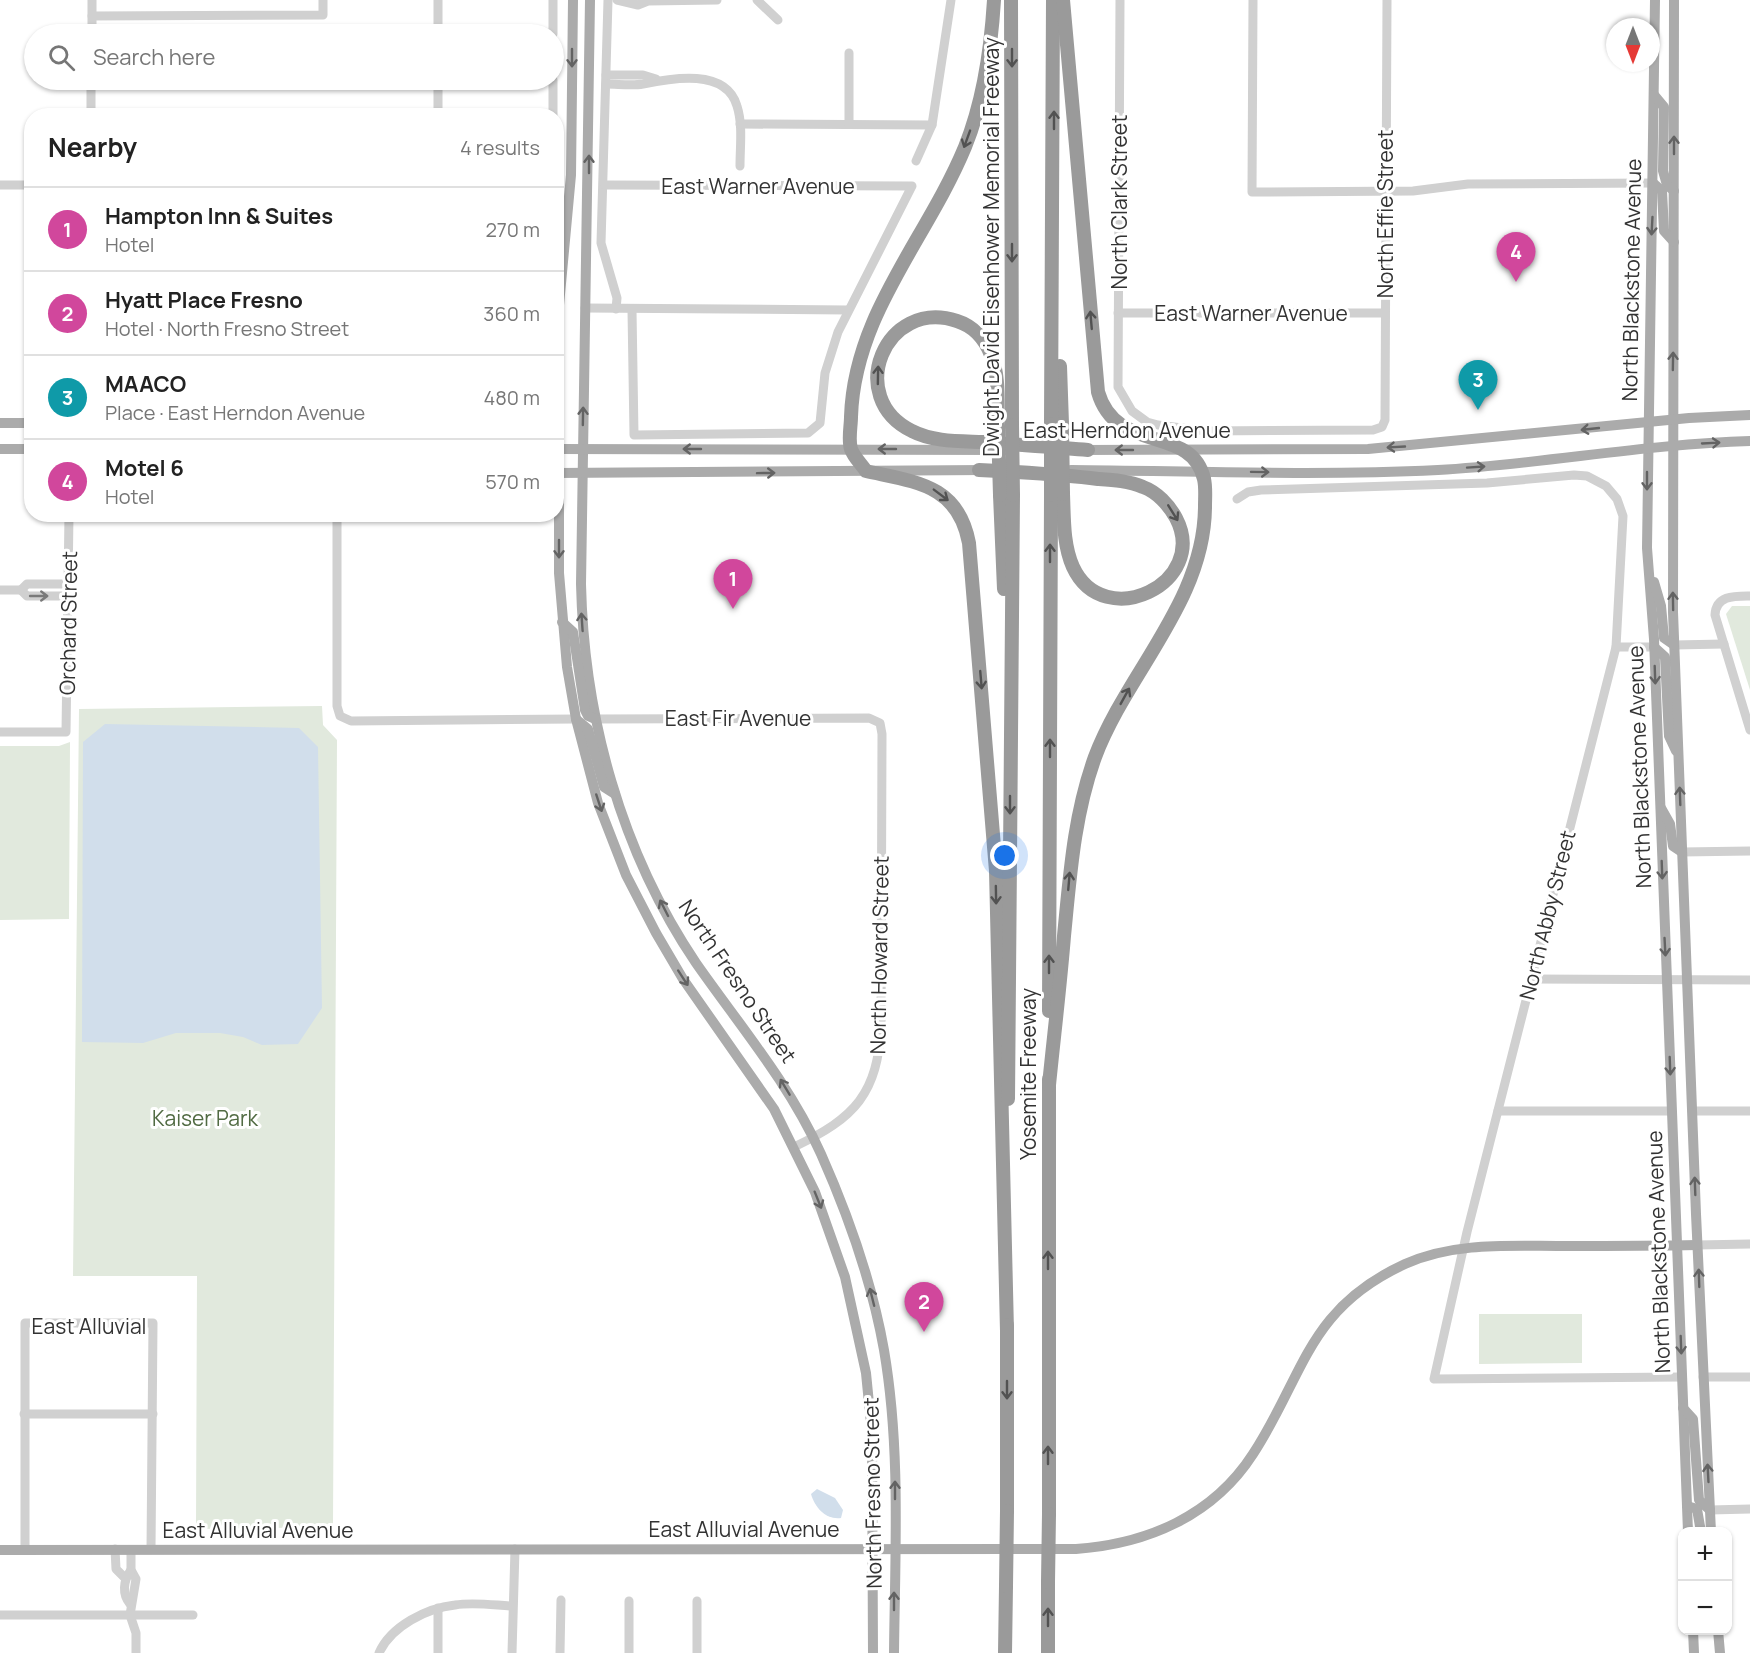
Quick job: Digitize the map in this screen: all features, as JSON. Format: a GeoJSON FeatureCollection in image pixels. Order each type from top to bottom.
{"type":"FeatureCollection","features":[{"type":"Feature","properties":{"kind":"highway"},"geometry":{"type":"LineString","coordinates":[[994,0],[987,69],[966,144],[944,192],[878,310],[859,356],[852,395],[851,449],[866,471],[920,483],[943,495],[960,514],[969,543],[996,871],[1007,1331]]}},
{"type":"Feature","properties":{"kind":"highway","name":"Dwight David Eisenhower Memorial Freeway"},"geometry":{"type":"LineString","coordinates":[[1007,495],[1005,426],[1011,0]]}},
{"type":"Feature","properties":{"kind":"highway"},"geometry":{"type":"LineString","coordinates":[[979,470],[1078,476],[1132,483],[1147,489],[1169,506],[1180,528],[1181,551],[1170,576],[1156,590],[1134,598],[1114,598],[1088,586],[1073,566],[1069,554],[1057,494],[1057,424],[1053,0]]}},
{"type":"Feature","properties":{"kind":"highway"},"geometry":{"type":"LineString","coordinates":[[1048,1085],[1071,861],[1083,795],[1108,727],[1191,579],[1203,532],[1205,480],[1202,471],[1190,454],[1183,449],[1169,442],[1124,428],[1109,416],[1098,392],[1063,0]]}},
{"type":"Feature","properties":{"kind":"highway"},"geometry":{"type":"LineString","coordinates":[[1005,426],[993,361],[987,345],[972,328],[952,320],[923,319],[903,328],[887,344],[878,364],[879,394],[890,413],[909,430],[936,438],[1088,450]]}},
{"type":"Feature","properties":{"kind":"highway","name":"Yosemite Freeway"},"geometry":{"type":"LineString","coordinates":[[1048,1653],[1048,1085],[1057,494]]}},
{"type":"Feature","properties":{"kind":"highway","name":"Yosemite Freeway"},"geometry":{"type":"LineString","coordinates":[[1005,1653],[1010,781],[1007,495]]}},
{"type":"Feature","properties":{"kind":"main road","name":"North Fresno Street"},"geometry":{"type":"LineString","coordinates":[[564,250],[571,174],[573,0]]}},
{"type":"Feature","properties":{"kind":"main road","name":"North Fresno Street"},"geometry":{"type":"LineString","coordinates":[[590,0],[581,612],[595,719],[615,794],[632,840],[681,939],[778,1075],[813,1138],[853,1233],[868,1279],[884,1349],[894,1439],[894,1653]]}},
{"type":"Feature","properties":{"kind":"main road","name":"North Blackstone Avenue"},"geometry":{"type":"LineString","coordinates":[[1655,0],[1648,422],[1654,448],[1648,564],[1654,647],[1688,1527]]}},
{"type":"Feature","properties":{"kind":"main road","name":"North Blackstone Avenue"},"geometry":{"type":"LineString","coordinates":[[1674,0],[1672,420],[1674,645],[1697,1245],[1712,1527]]}},
{"type":"Feature","properties":{"kind":"main road"},"geometry":{"type":"LineString","coordinates":[[1654,95],[1664,107],[1663,171],[1667,185],[1674,192]]}},
{"type":"Feature","properties":{"kind":"main road"},"geometry":{"type":"LineString","coordinates":[[1653,183],[1658,185],[1662,191],[1664,231],[1674,242]]}},
{"type":"Feature","properties":{"kind":"main road","name":"East Herndon Avenue"},"geometry":{"type":"LineString","coordinates":[[564,449],[1088,450],[1406,447],[1648,422],[1750,415]]}},
{"type":"Feature","properties":{"kind":"main road"},"geometry":{"type":"LineString","coordinates":[[0,423],[24,423]]}},
{"type":"Feature","properties":{"kind":"main road","name":"East Herndon Avenue"},"geometry":{"type":"LineString","coordinates":[[564,474],[979,470],[1344,473],[1439,470],[1672,446],[1750,441]]}},
{"type":"Feature","properties":{"kind":"main road"},"geometry":{"type":"LineString","coordinates":[[0,449],[24,449]]}},
{"type":"Feature","properties":{"kind":"main road","name":"North Fresno Street"},"geometry":{"type":"LineString","coordinates":[[558,522],[558,573],[562,622],[576,719],[598,803],[632,886],[683,979],[760,1085],[794,1147],[827,1223],[845,1277],[861,1346],[872,1434],[873,1653]]}},
{"type":"Feature","properties":{"kind":"main road"},"geometry":{"type":"LineString","coordinates":[[1648,564],[1661,606],[1664,638],[1666,642],[1674,645]]}},
{"type":"Feature","properties":{"kind":"main road"},"geometry":{"type":"LineString","coordinates":[[562,622],[573,632],[585,710],[595,719]]}},
{"type":"Feature","properties":{"kind":"main road"},"geometry":{"type":"LineString","coordinates":[[1654,647],[1665,657],[1669,736],[1679,757]]}},
{"type":"Feature","properties":{"kind":"main road"},"geometry":{"type":"LineString","coordinates":[[576,719],[588,729],[604,787],[615,794]]}},
{"type":"Feature","properties":{"kind":"main road"},"geometry":{"type":"LineString","coordinates":[[1660,805],[1670,824],[1673,846],[1682,852]]}},
{"type":"Feature","properties":{"kind":"main road","name":"East Alluvial Avenue"},"geometry":{"type":"LineString","coordinates":[[0,1550],[1106,1547],[1141,1538],[1181,1522],[1228,1485],[1252,1455],[1315,1338],[1347,1300],[1402,1265],[1433,1254],[1464,1247],[1697,1245]]}},
{"type":"Feature","properties":{"kind":"main road"},"geometry":{"type":"LineString","coordinates":[[1683,1408],[1693,1419],[1699,1500],[1710,1510]]}},
{"type":"Feature","properties":{"kind":"main road"},"geometry":{"type":"LineString","coordinates":[[1687,1506],[1697,1509],[1700,1527]]}},
{"type":"Feature","properties":{"kind":"main road"},"geometry":{"type":"LineString","coordinates":[[1693,1635],[1694,1653]]}},
{"type":"Feature","properties":{"kind":"main road"},"geometry":{"type":"LineString","coordinates":[[1718,1635],[1720,1653]]}},
{"type":"Feature","properties":{"kind":"street"},"geometry":{"type":"LineString","coordinates":[[92,0],[92,24]]}},
{"type":"Feature","properties":{"kind":"street"},"geometry":{"type":"LineString","coordinates":[[92,16],[323,15],[323,0]]}},
{"type":"Feature","properties":{"kind":"street"},"geometry":{"type":"LineString","coordinates":[[438,0],[438,24]]}},
{"type":"Feature","properties":{"kind":"street"},"geometry":{"type":"LineString","coordinates":[[553,0],[553,24]]}},
{"type":"Feature","properties":{"kind":"street"},"geometry":{"type":"LineString","coordinates":[[608,0],[605,185],[602,195],[601,243],[617,298],[616,309]]}},
{"type":"Feature","properties":{"kind":"street"},"geometry":{"type":"LineString","coordinates":[[617,0],[638,5],[647,1],[717,0]]}},
{"type":"Feature","properties":{"kind":"street"},"geometry":{"type":"LineString","coordinates":[[757,0],[778,20]]}},
{"type":"Feature","properties":{"kind":"street"},"geometry":{"type":"LineString","coordinates":[[916,161],[932,125],[951,0]]}},
{"type":"Feature","properties":{"kind":"street","name":"North Clark Street"},"geometry":{"type":"LineString","coordinates":[[1120,0],[1118,387],[1126,403]]}},
{"type":"Feature","properties":{"kind":"street"},"geometry":{"type":"LineString","coordinates":[[1253,0],[1252,192],[1413,191],[1468,184],[1653,183]]}},
{"type":"Feature","properties":{"kind":"street","name":"North Effie Street"},"geometry":{"type":"LineString","coordinates":[[1126,403],[1147,422],[1206,431],[1373,430],[1382,427],[1385,420],[1387,0]]}},
{"type":"Feature","properties":{"kind":"street"},"geometry":{"type":"LineString","coordinates":[[849,53],[849,124]]}},
{"type":"Feature","properties":{"kind":"street"},"geometry":{"type":"LineString","coordinates":[[606,79],[643,75],[656,79],[701,79],[725,87],[737,104],[740,124],[740,166]]}},
{"type":"Feature","properties":{"kind":"street"},"geometry":{"type":"LineString","coordinates":[[91,108],[92,90]]}},
{"type":"Feature","properties":{"kind":"street"},"geometry":{"type":"LineString","coordinates":[[438,90],[438,108]]}},
{"type":"Feature","properties":{"kind":"street"},"geometry":{"type":"LineString","coordinates":[[553,90],[553,108]]}},
{"type":"Feature","properties":{"kind":"street"},"geometry":{"type":"LineString","coordinates":[[740,124],[932,125]]}},
{"type":"Feature","properties":{"kind":"street"},"geometry":{"type":"LineString","coordinates":[[0,185],[24,185]]}},
{"type":"Feature","properties":{"kind":"street","name":"East Warner Avenue"},"geometry":{"type":"LineString","coordinates":[[605,185],[912,186],[848,310]]}},
{"type":"Feature","properties":{"kind":"street"},"geometry":{"type":"LineString","coordinates":[[585,308],[848,310],[825,372],[820,423],[808,433],[634,435],[632,310]]}},
{"type":"Feature","properties":{"kind":"street","name":"East Warner Avenue"},"geometry":{"type":"LineString","coordinates":[[1118,313],[1385,312]]}},
{"type":"Feature","properties":{"kind":"street","name":"North Abby Street"},"geometry":{"type":"LineString","coordinates":[[1237,499],[1248,492],[1261,490],[1487,483],[1574,475],[1587,476],[1605,485],[1617,499],[1623,516],[1616,647],[1464,1247],[1434,1379],[1682,1377]]}},
{"type":"Feature","properties":{"kind":"street","name":"Orchard Street"},"geometry":{"type":"LineString","coordinates":[[0,732],[66,732],[69,522]]}},
{"type":"Feature","properties":{"kind":"street"},"geometry":{"type":"LineString","coordinates":[[337,522],[336,706],[340,716],[351,721],[576,719]]}},
{"type":"Feature","properties":{"kind":"street"},"geometry":{"type":"LineString","coordinates":[[0,590],[21,590],[27,584],[69,584]]}},
{"type":"Feature","properties":{"kind":"street"},"geometry":{"type":"LineString","coordinates":[[21,590],[27,596],[69,596]]}},
{"type":"Feature","properties":{"kind":"street"},"geometry":{"type":"LineString","coordinates":[[1750,596],[1733,596],[1718,603],[1715,615],[1750,728]]}},
{"type":"Feature","properties":{"kind":"street"},"geometry":{"type":"LineString","coordinates":[[1674,645],[1724,644]]}},
{"type":"Feature","properties":{"kind":"street"},"geometry":{"type":"LineString","coordinates":[[1616,647],[1654,647]]}},
{"type":"Feature","properties":{"kind":"street","name":"East Fir Avenue"},"geometry":{"type":"LineString","coordinates":[[595,719],[869,718],[880,723]]}},
{"type":"Feature","properties":{"kind":"street","name":"North Howard Street"},"geometry":{"type":"LineString","coordinates":[[794,1147],[839,1122],[859,1104],[872,1080],[879,1052],[882,861],[880,723]]}},
{"type":"Feature","properties":{"kind":"street"},"geometry":{"type":"LineString","coordinates":[[1682,852],[1750,851]]}},
{"type":"Feature","properties":{"kind":"street"},"geometry":{"type":"LineString","coordinates":[[1531,980],[1750,980]]}},
{"type":"Feature","properties":{"kind":"street"},"geometry":{"type":"LineString","coordinates":[[1498,1111],[1672,1111]]}},
{"type":"Feature","properties":{"kind":"street"},"geometry":{"type":"LineString","coordinates":[[1692,1111],[1750,1111]]}},
{"type":"Feature","properties":{"kind":"street"},"geometry":{"type":"LineString","coordinates":[[1697,1245],[1750,1244]]}},
{"type":"Feature","properties":{"kind":"street","name":"East Alluvial"},"geometry":{"type":"LineString","coordinates":[[25,1550],[24,1323],[153,1323],[151,1549]]}},
{"type":"Feature","properties":{"kind":"street"},"geometry":{"type":"LineString","coordinates":[[1703,1377],[1750,1377]]}},
{"type":"Feature","properties":{"kind":"street"},"geometry":{"type":"LineString","coordinates":[[24,1414],[153,1414]]}},
{"type":"Feature","properties":{"kind":"street"},"geometry":{"type":"LineString","coordinates":[[1710,1510],[1750,1509]]}},
{"type":"Feature","properties":{"kind":"street"},"geometry":{"type":"LineString","coordinates":[[115,1549],[116,1569],[136,1579],[135,1598],[130,1604],[130,1615],[136,1633],[136,1653]]}},
{"type":"Feature","properties":{"kind":"street"},"geometry":{"type":"LineString","coordinates":[[512,1653],[514,1549]]}},
{"type":"Feature","properties":{"kind":"street"},"geometry":{"type":"LineString","coordinates":[[128,1574],[131,1550]]}},
{"type":"Feature","properties":{"kind":"street"},"geometry":{"type":"LineString","coordinates":[[560,1653],[561,1600]]}},
{"type":"Feature","properties":{"kind":"street"},"geometry":{"type":"LineString","coordinates":[[697,1600],[697,1653]]}},
{"type":"Feature","properties":{"kind":"street"},"geometry":{"type":"LineString","coordinates":[[629,1601],[629,1653]]}},
{"type":"Feature","properties":{"kind":"street"},"geometry":{"type":"LineString","coordinates":[[379,1653],[406,1623],[438,1608],[456,1604],[512,1606]]}},
{"type":"Feature","properties":{"kind":"street"},"geometry":{"type":"LineString","coordinates":[[438,1608],[438,1653]]}},
{"type":"Feature","properties":{"kind":"street"},"geometry":{"type":"LineString","coordinates":[[0,1615],[193,1615]]}},
{"type":"Feature","properties":{"kind":"green space"},"geometry":{"type":"Polygon","coordinates":[[[1732,606],[1750,606],[1750,690],[1726,614],[1732,606]]]}},
{"type":"Feature","properties":{"kind":"green space","name":"Kaiser Park"},"geometry":{"type":"Polygon","coordinates":[[[322,706],[323,725],[337,740],[333,1527],[196,1529],[197,1276],[73,1276],[79,709],[322,706]]]}},
{"type":"Feature","properties":{"kind":"green space"},"geometry":{"type":"Polygon","coordinates":[[[70,742],[69,919],[0,920],[0,746],[59,746],[70,742]]]}},
{"type":"Feature","properties":{"kind":"green space"},"geometry":{"type":"Polygon","coordinates":[[[1479,1314],[1582,1314],[1582,1363],[1479,1364],[1479,1314]]]}},
{"type":"Feature","properties":{"kind":"water"},"geometry":{"type":"Polygon","coordinates":[[[105,724],[299,728],[318,747],[322,1008],[298,1044],[262,1045],[243,1037],[220,1033],[176,1033],[143,1043],[82,1042],[83,742],[105,724]]]}},
{"type":"Feature","properties":{"kind":"water"},"geometry":{"type":"Polygon","coordinates":[[[817,1489],[835,1498],[843,1510],[841,1518],[826,1515],[818,1508],[811,1494],[817,1489]]]}},
{"type":"Feature","properties":{"kind":"place","name":"Motel 6"},"geometry":{"type":"Point","coordinates":[1516,282]}},
{"type":"Feature","properties":{"kind":"place","name":"MAACO"},"geometry":{"type":"Point","coordinates":[1478,410]}},
{"type":"Feature","properties":{"kind":"place","name":"Hampton Inn & Suites"},"geometry":{"type":"Point","coordinates":[733,609]}},
{"type":"Feature","properties":{"kind":"place","name":"Hyatt Place Fresno"},"geometry":{"type":"Point","coordinates":[924,1332]}}]}
